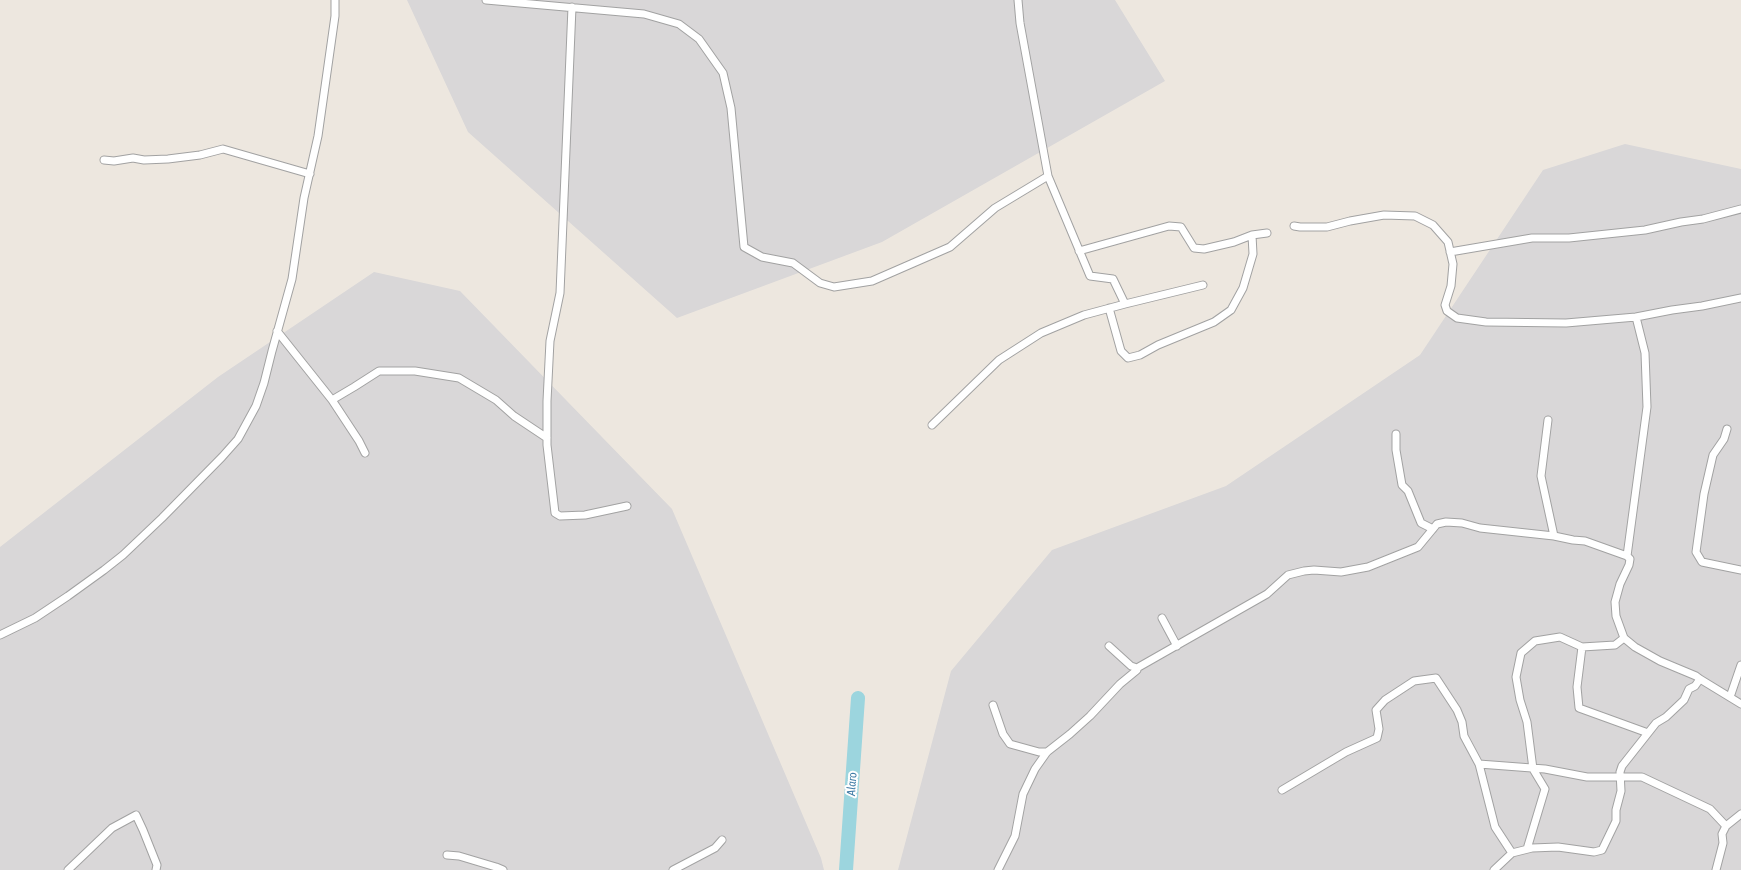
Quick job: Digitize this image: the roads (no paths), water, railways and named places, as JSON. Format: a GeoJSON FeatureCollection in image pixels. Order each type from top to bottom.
{"type":"FeatureCollection","features":[{"type":"Feature","properties":{"kind":"street"},"geometry":{"type":"LineString","coordinates":[[0,635],[35,618],[104,570],[162,518],[222,457],[238,439],[256,406],[264,383],[292,279],[304,198],[318,136],[335,16],[335,0]]}},
{"type":"Feature","properties":{"kind":"street"},"geometry":{"type":"LineString","coordinates":[[486,0],[644,14],[679,24],[700,39],[724,73],[731,108],[744,247],[762,257],[793,263],[820,283],[834,287],[872,281],[950,247],[995,208],[1048,176]]}},
{"type":"Feature","properties":{"kind":"street"},"geometry":{"type":"LineString","coordinates":[[1018,0],[1020,23],[1048,176],[1090,276],[1113,279],[1125,304]]}},
{"type":"Feature","properties":{"kind":"street"},"geometry":{"type":"LineString","coordinates":[[572,7],[560,293],[550,342],[547,438],[556,513],[560,516],[585,515],[627,506]]}},
{"type":"Feature","properties":{"kind":"street"},"geometry":{"type":"LineString","coordinates":[[104,160],[114,161],[133,158],[144,160],[168,159],[200,155],[223,149],[310,174]]}},
{"type":"Feature","properties":{"kind":"street"},"geometry":{"type":"LineString","coordinates":[[1450,252],[1532,238],[1569,238],[1645,230],[1702,219],[1741,209]]}},
{"type":"Feature","properties":{"kind":"street"},"geometry":{"type":"LineString","coordinates":[[1294,226],[1327,227],[1384,215],[1414,216],[1433,225],[1448,242],[1453,264],[1451,286],[1445,305],[1447,311],[1457,318],[1486,322],[1566,323],[1636,317],[1741,298]]}},
{"type":"Feature","properties":{"kind":"street"},"geometry":{"type":"LineString","coordinates":[[1079,251],[1169,226],[1181,227],[1194,248],[1204,249],[1234,242],[1252,235],[1267,233]]}},
{"type":"Feature","properties":{"kind":"street"},"geometry":{"type":"LineString","coordinates":[[1109,308],[1121,351],[1128,358],[1140,355],[1158,345],[1214,322],[1231,310],[1243,288],[1253,254],[1252,235]]}},
{"type":"Feature","properties":{"kind":"street"},"geometry":{"type":"LineString","coordinates":[[932,425],[999,360],[1040,333],[1084,315],[1204,285]]}},
{"type":"Feature","properties":{"kind":"street"},"geometry":{"type":"LineString","coordinates":[[1636,317],[1645,353],[1647,407],[1627,556],[1630,559],[1629,565],[1620,584],[1615,602],[1616,616],[1624,638],[1635,647],[1660,661],[1696,676],[1741,704]]}},
{"type":"Feature","properties":{"kind":"street"},"geometry":{"type":"LineString","coordinates":[[277,331],[332,400],[359,441],[365,454]]}},
{"type":"Feature","properties":{"kind":"street"},"geometry":{"type":"LineString","coordinates":[[332,400],[354,388],[379,371],[415,371],[459,378],[496,400],[514,416],[547,438]]}},
{"type":"Feature","properties":{"kind":"street"},"geometry":{"type":"LineString","coordinates":[[1548,420],[1541,476],[1554,536]]}},
{"type":"Feature","properties":{"kind":"street"},"geometry":{"type":"LineString","coordinates":[[1727,429],[1724,439],[1713,455],[1704,494],[1696,552],[1702,562],[1741,570]]}},
{"type":"Feature","properties":{"kind":"street"},"geometry":{"type":"LineString","coordinates":[[1396,434],[1396,450],[1402,485],[1408,491],[1421,523],[1433,529]]}},
{"type":"Feature","properties":{"kind":"street"},"geometry":{"type":"LineString","coordinates":[[998,870],[1015,836],[1024,794],[1035,769],[1047,752],[1090,716],[1120,684],[1137,670],[1137,668],[1267,594],[1288,575],[1304,571],[1341,572],[1368,567],[1418,547],[1437,524],[1446,522],[1462,523],[1480,528],[1554,536],[1592,543],[1627,556]]}},
{"type":"Feature","properties":{"kind":"street"},"geometry":{"type":"LineString","coordinates":[[1162,618],[1177,646]]}},
{"type":"Feature","properties":{"kind":"street"},"geometry":{"type":"LineString","coordinates":[[1527,849],[1545,789],[1533,769],[1527,722],[1520,700],[1516,677],[1521,654],[1535,641],[1560,637],[1582,647],[1615,645],[1624,638]]}},
{"type":"Feature","properties":{"kind":"street"},"geometry":{"type":"LineString","coordinates":[[1109,646],[1131,666],[1137,668]]}},
{"type":"Feature","properties":{"kind":"street"},"geometry":{"type":"LineString","coordinates":[[1582,647],[1577,687],[1579,708],[1648,733]]}},
{"type":"Feature","properties":{"kind":"street"},"geometry":{"type":"LineString","coordinates":[[1730,696],[1741,665]]}},
{"type":"Feature","properties":{"kind":"street"},"geometry":{"type":"LineString","coordinates":[[1282,790],[1346,752],[1377,738],[1379,730],[1376,710],[1385,700],[1400,688],[1414,681],[1426,678],[1436,678],[1457,710],[1462,722],[1464,736],[1479,764],[1495,827],[1512,853]]}},
{"type":"Feature","properties":{"kind":"street"},"geometry":{"type":"LineString","coordinates":[[1494,870],[1512,853],[1527,849],[1558,847],[1594,852],[1602,850],[1616,821],[1616,810],[1621,791],[1620,772],[1625,762],[1656,723],[1666,717],[1684,700],[1689,689],[1695,686],[1700,679]]}},
{"type":"Feature","properties":{"kind":"street"},"geometry":{"type":"LineString","coordinates":[[993,705],[1003,734],[1010,744],[1039,752],[1047,752]]}},
{"type":"Feature","properties":{"kind":"street"},"geometry":{"type":"LineString","coordinates":[[1479,764],[1545,769],[1587,777],[1642,777],[1710,809],[1726,826]]}},
{"type":"Feature","properties":{"kind":"street"},"geometry":{"type":"LineString","coordinates":[[1716,870],[1723,843],[1722,834],[1726,826],[1741,814]]}},
{"type":"Feature","properties":{"kind":"street"},"geometry":{"type":"LineString","coordinates":[[68,870],[112,828],[136,815],[144,830],[156,865],[156,870]]}},
{"type":"Feature","properties":{"kind":"street"},"geometry":{"type":"LineString","coordinates":[[673,870],[714,848],[722,840]]}},
{"type":"Feature","properties":{"kind":"street"},"geometry":{"type":"LineString","coordinates":[[447,855],[471,860],[503,870]]}},
{"type":"Feature","properties":{"kind":"waterway","name":"Alaro"},"geometry":{"type":"LineString","coordinates":[[846,870],[858,698]]}}]}
